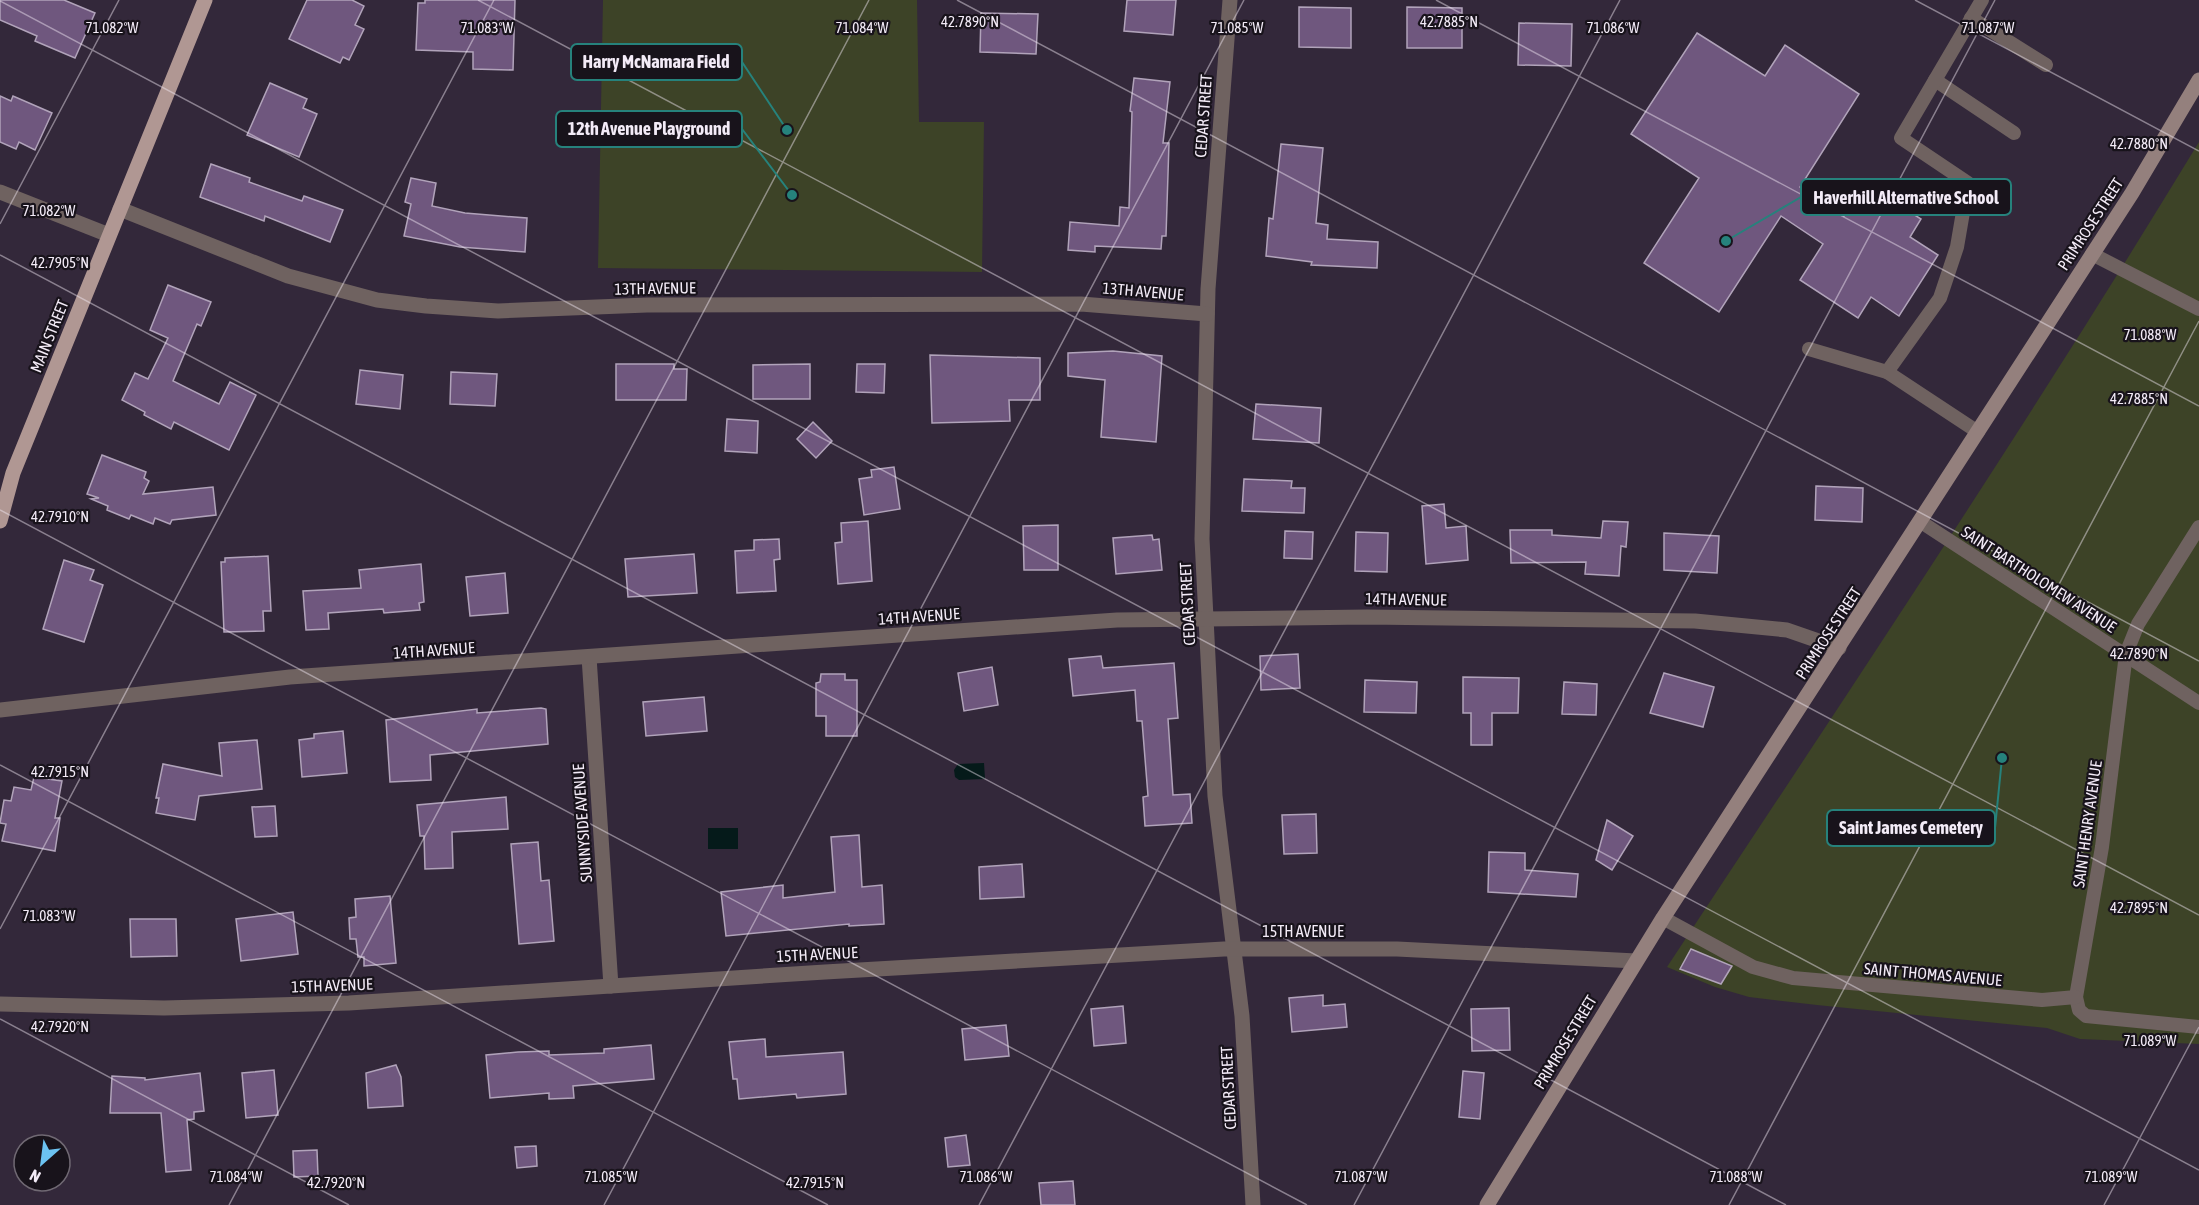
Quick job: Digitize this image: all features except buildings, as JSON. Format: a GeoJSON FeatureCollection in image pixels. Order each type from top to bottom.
{"type":"FeatureCollection","features":[{"type":"Feature","properties":{"kind":"main road","name":"MAIN STREET"},"geometry":{"type":"LineString","coordinates":[[0,521],[13,473],[205,0]]}},
{"type":"Feature","properties":{"kind":"main road","name":"PRIMROSE STREET"},"geometry":{"type":"LineString","coordinates":[[1487,1205],[1663,918],[2132,193],[2199,80]]}},
{"type":"Feature","properties":{"kind":"street","name":"CEDAR STREET"},"geometry":{"type":"LineString","coordinates":[[1230,0],[1207,314],[1202,539],[1215,796],[1242,1016],[1253,1205]]}},
{"type":"Feature","properties":{"kind":"street"},"geometry":{"type":"LineString","coordinates":[[0,192],[109,235]]}},
{"type":"Feature","properties":{"kind":"street","name":"13TH AVENUE"},"geometry":{"type":"LineString","coordinates":[[120,209],[288,276],[377,300],[426,306],[498,311],[647,305],[1081,304],[1207,314]]}},
{"type":"Feature","properties":{"kind":"street","name":"14TH AVENUE"},"geometry":{"type":"LineString","coordinates":[[0,710],[290,677],[1117,620],[1367,617],[1695,621],[1787,630],[1839,648]]}},
{"type":"Feature","properties":{"kind":"street","name":"SUNNYSIDE AVENUE"},"geometry":{"type":"LineString","coordinates":[[589,657],[611,986]]}},
{"type":"Feature","properties":{"kind":"street","name":"15TH AVENUE"},"geometry":{"type":"LineString","coordinates":[[0,1004],[164,1008],[349,1003],[825,972],[1234,950],[1397,949],[1636,961]]}},
{"type":"Feature","properties":{"kind":"lane"},"geometry":{"type":"LineString","coordinates":[[1887,372],[1940,298],[1957,247],[1968,183],[1901,138],[1982,0]]}},
{"type":"Feature","properties":{"kind":"lane"},"geometry":{"type":"LineString","coordinates":[[1971,18],[2046,65]]}},
{"type":"Feature","properties":{"kind":"lane"},"geometry":{"type":"LineString","coordinates":[[1935,80],[2014,133]]}},
{"type":"Feature","properties":{"kind":"lane"},"geometry":{"type":"LineString","coordinates":[[2092,254],[2199,309]]}},
{"type":"Feature","properties":{"kind":"lane"},"geometry":{"type":"LineString","coordinates":[[1809,349],[1887,372],[1978,432]]}},
{"type":"Feature","properties":{"kind":"lane","name":"SAINT BARTHOLOMEW AVENUE"},"geometry":{"type":"LineString","coordinates":[[1921,522],[2199,703]]}},
{"type":"Feature","properties":{"kind":"lane","name":"SAINT HENRY AVENUE"},"geometry":{"type":"LineString","coordinates":[[2076,997],[2102,847],[2126,654],[2138,624],[2199,527]]}},
{"type":"Feature","properties":{"kind":"lane","name":"SAINT THOMAS AVENUE"},"geometry":{"type":"LineString","coordinates":[[1663,918],[1753,966],[1793,978],[2042,1000],[2076,997]]}},
{"type":"Feature","properties":{"kind":"lane"},"geometry":{"type":"LineString","coordinates":[[2076,997],[2079,1010],[2086,1016],[2199,1027]]}},
{"type":"Feature","properties":{"kind":"green space"},"geometry":{"type":"Polygon","coordinates":[[[603,0],[917,0],[919,122],[984,122],[982,272],[598,268],[603,0]]]}},
{"type":"Feature","properties":{"kind":"green space"},"geometry":{"type":"Polygon","coordinates":[[[2199,142],[2199,1044],[2080,1039],[2047,1028],[1749,997],[1715,987],[1667,967],[2003,454],[2199,142]]]}},
{"type":"Feature","properties":{"kind":"shaded area"},"geometry":{"type":"Polygon","coordinates":[[[984,763],[985,779],[959,780],[955,777],[954,770],[958,764],[984,763]]]}},
{"type":"Feature","properties":{"kind":"shaded area"},"geometry":{"type":"Polygon","coordinates":[[[708,828],[738,828],[738,849],[708,849],[708,828]]]}},
{"type":"Feature","properties":{"kind":"place","name":"Harry McNamara Field"},"geometry":{"type":"Point","coordinates":[787,130]}},
{"type":"Feature","properties":{"kind":"place","name":"12th Avenue Playground"},"geometry":{"type":"Point","coordinates":[792,195]}},
{"type":"Feature","properties":{"kind":"place","name":"Haverhill Alternative School"},"geometry":{"type":"Point","coordinates":[1726,241]}},
{"type":"Feature","properties":{"kind":"place","name":"Saint James Cemetery"},"geometry":{"type":"Point","coordinates":[2002,758]}}]}
